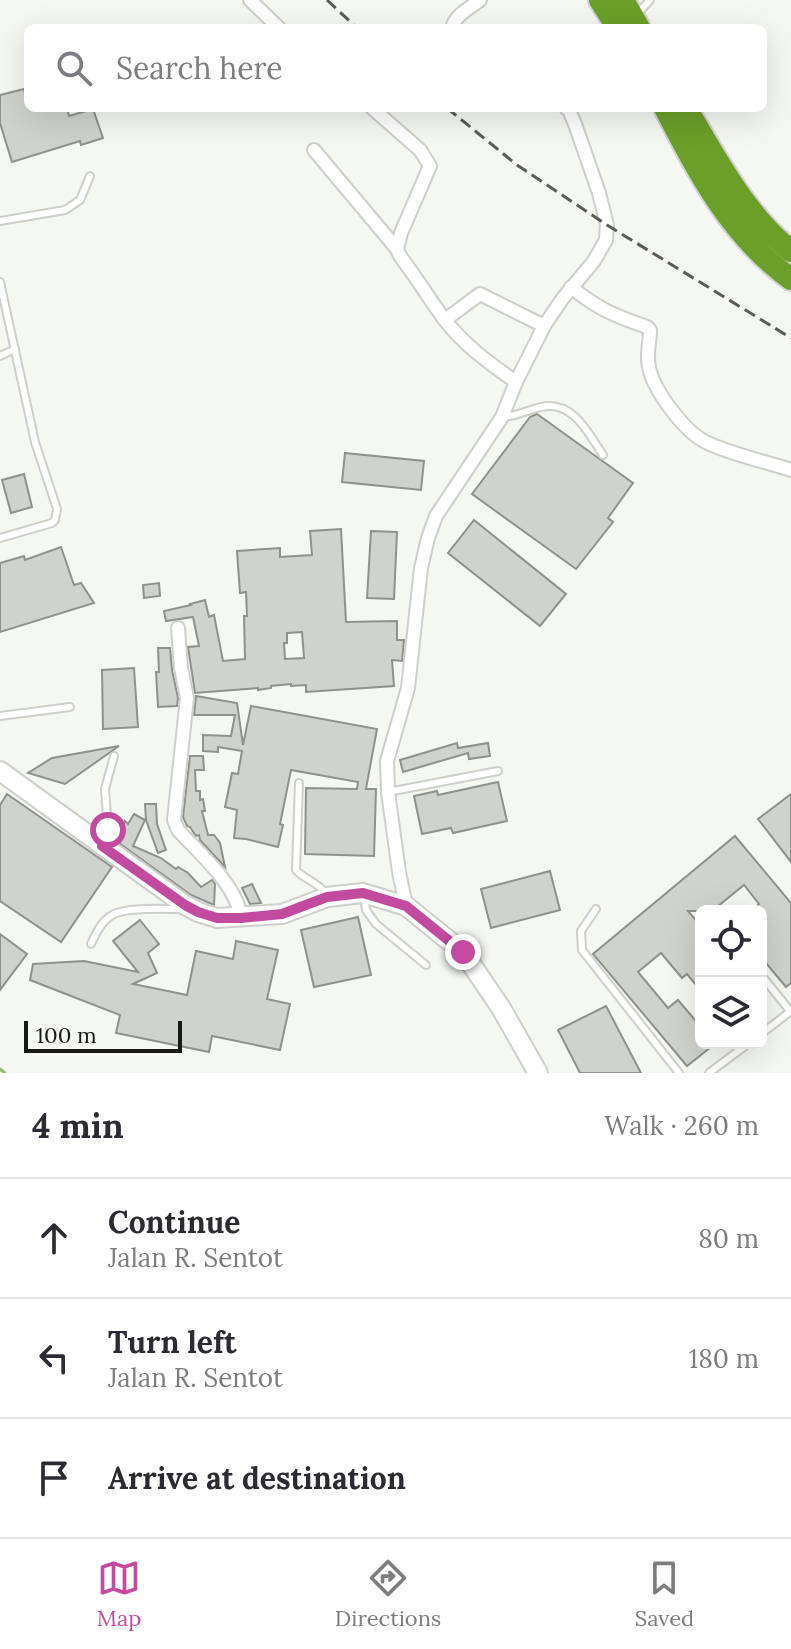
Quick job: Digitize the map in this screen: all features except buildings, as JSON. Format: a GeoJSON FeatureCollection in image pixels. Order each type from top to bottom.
{"type":"FeatureCollection","features":[{"type":"Feature","properties":{"kind":"highway"},"geometry":{"type":"LineString","coordinates":[[600,0],[629,18]]}},
{"type":"Feature","properties":{"kind":"highway"},"geometry":{"type":"LineString","coordinates":[[667,112],[700,176],[727,216],[759,252],[791,279]]}},
{"type":"Feature","properties":{"kind":"highway"},"geometry":{"type":"LineString","coordinates":[[688,112],[740,196],[791,251]]}},
{"type":"Feature","properties":{"kind":"street"},"geometry":{"type":"LineString","coordinates":[[250,0],[275,24]]}},
{"type":"Feature","properties":{"kind":"street"},"geometry":{"type":"LineString","coordinates":[[453,24],[480,0]]}},
{"type":"Feature","properties":{"kind":"street"},"geometry":{"type":"LineString","coordinates":[[377,112],[420,150],[430,166],[397,249]]}},
{"type":"Feature","properties":{"kind":"street"},"geometry":{"type":"LineString","coordinates":[[406,906],[388,792],[387,761],[408,688],[421,568],[428,538],[436,516],[502,417],[544,326],[594,261],[606,240],[607,225],[599,193],[570,112]]}},
{"type":"Feature","properties":{"kind":"street"},"geometry":{"type":"LineString","coordinates":[[314,150],[397,249],[445,320],[483,359],[516,382]]}},
{"type":"Feature","properties":{"kind":"street"},"geometry":{"type":"LineString","coordinates":[[571,287],[609,314],[650,330],[650,373],[677,418],[705,443],[791,470]]}},
{"type":"Feature","properties":{"kind":"street"},"geometry":{"type":"LineString","coordinates":[[445,320],[480,294],[544,326]]}},
{"type":"Feature","properties":{"kind":"street"},"geometry":{"type":"LineString","coordinates":[[178,628],[187,698],[174,820],[178,830],[222,878],[240,909],[241,918]]}},
{"type":"Feature","properties":{"kind":"street"},"geometry":{"type":"LineString","coordinates":[[0,771],[198,912],[217,918],[282,914],[327,897],[363,893],[406,906],[463,952],[501,1008],[538,1073]]}},
{"type":"Feature","properties":{"kind":"lane"},"geometry":{"type":"LineString","coordinates":[[629,18],[650,0]]}},
{"type":"Feature","properties":{"kind":"lane"},"geometry":{"type":"LineString","coordinates":[[0,221],[65,210],[80,200],[90,176]]}},
{"type":"Feature","properties":{"kind":"lane"},"geometry":{"type":"LineString","coordinates":[[0,282],[35,442],[57,515],[47,526],[0,538]]}},
{"type":"Feature","properties":{"kind":"lane"},"geometry":{"type":"LineString","coordinates":[[0,356],[15,349]]}},
{"type":"Feature","properties":{"kind":"lane"},"geometry":{"type":"LineString","coordinates":[[502,417],[515,416],[543,406],[561,407],[579,419],[603,455]]}},
{"type":"Feature","properties":{"kind":"lane"},"geometry":{"type":"LineString","coordinates":[[0,716],[70,707]]}},
{"type":"Feature","properties":{"kind":"lane"},"geometry":{"type":"LineString","coordinates":[[102,846],[108,830],[105,789],[114,756]]}},
{"type":"Feature","properties":{"kind":"lane"},"geometry":{"type":"LineString","coordinates":[[388,792],[498,771]]}},
{"type":"Feature","properties":{"kind":"lane"},"geometry":{"type":"LineString","coordinates":[[299,783],[296,870],[321,887],[327,897]]}},
{"type":"Feature","properties":{"kind":"lane"},"geometry":{"type":"LineString","coordinates":[[363,893],[366,910],[376,924],[426,965]]}},
{"type":"Feature","properties":{"kind":"lane"},"geometry":{"type":"LineString","coordinates":[[91,944],[99,927],[114,914],[179,909],[185,905]]}},
{"type":"Feature","properties":{"kind":"lane"},"geometry":{"type":"LineString","coordinates":[[596,909],[581,931],[582,950],[679,1073]]}},
{"type":"Feature","properties":{"kind":"lane"},"geometry":{"type":"LineString","coordinates":[[763,977],[791,1012],[767,1030]]}},
{"type":"Feature","properties":{"kind":"lane"},"geometry":{"type":"LineString","coordinates":[[709,1073],[741,1049]]}},
{"type":"Feature","properties":{"kind":"waterway"},"geometry":{"type":"LineString","coordinates":[[0,1069],[5,1073]]}},
{"type":"Feature","properties":{"kind":"railway"},"geometry":{"type":"LineString","coordinates":[[327,0],[353,24]]}},
{"type":"Feature","properties":{"kind":"railway"},"geometry":{"type":"LineString","coordinates":[[452,112],[517,165],[607,225],[791,338]]}},
{"type":"Feature","properties":{"kind":"route"},"geometry":{"type":"LineString","coordinates":[[108,830],[102,846],[198,912],[217,918],[282,914],[327,897],[363,893],[406,906],[463,952]]}}]}
